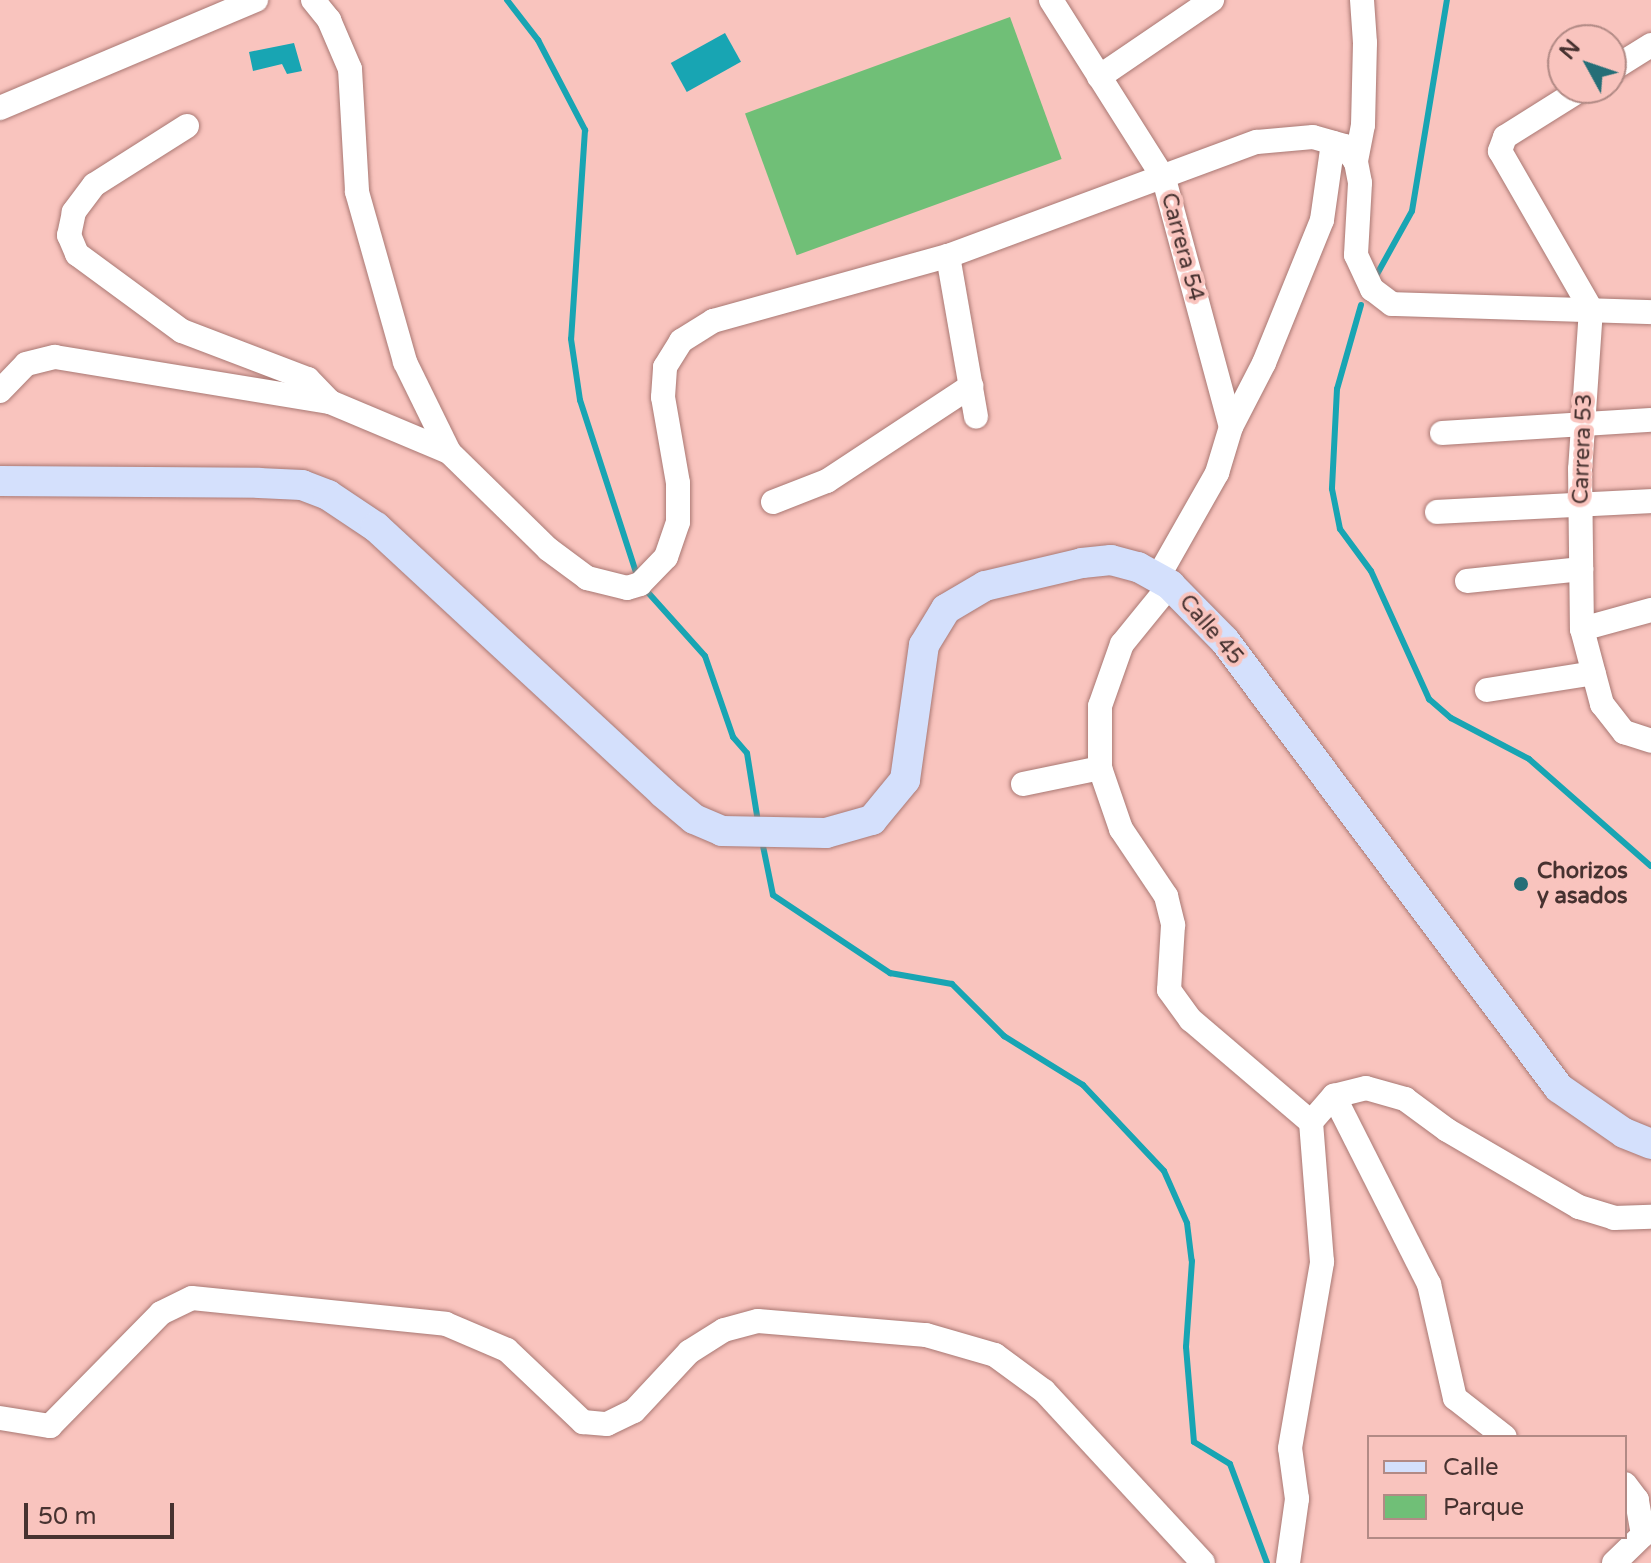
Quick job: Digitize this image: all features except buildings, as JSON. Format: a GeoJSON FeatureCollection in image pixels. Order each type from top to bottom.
{"type":"FeatureCollection","features":[{"type":"Feature","properties":{"kind":"main road","name":"Calle 45"},"geometry":{"type":"LineString","coordinates":[[0,481],[259,483],[302,485],[328,495],[376,527],[671,800],[722,831],[784,833],[849,830],[892,803],[905,780],[912,749],[924,645],[940,618],[961,596],[1082,563],[1111,560],[1164,581],[1225,641],[1528,1052],[1559,1088],[1591,1113],[1651,1144]]}},
{"type":"Feature","properties":{"kind":"street"},"geometry":{"type":"LineString","coordinates":[[0,108],[256,0]]}},
{"type":"Feature","properties":{"kind":"street"},"geometry":{"type":"LineString","coordinates":[[313,0],[329,20],[350,69],[357,192],[405,362],[449,452],[548,549],[587,578],[627,588],[640,584],[666,557],[678,522],[678,483],[663,397],[672,350],[713,321],[948,256],[1164,179],[1257,142],[1313,137],[1344,146],[1356,162]]}},
{"type":"Feature","properties":{"kind":"street","name":"Carrera 54"},"geometry":{"type":"LineString","coordinates":[[1051,0],[1164,179],[1231,427]]}},
{"type":"Feature","properties":{"kind":"street"},"geometry":{"type":"LineString","coordinates":[[1099,77],[1212,0]]}},
{"type":"Feature","properties":{"kind":"street"},"geometry":{"type":"LineString","coordinates":[[1362,0],[1363,125],[1356,162],[1360,183],[1356,255],[1372,289],[1392,304],[1651,312]]}},
{"type":"Feature","properties":{"kind":"street"},"geometry":{"type":"LineString","coordinates":[[1627,60],[1651,45]]}},
{"type":"Feature","properties":{"kind":"street"},"geometry":{"type":"LineString","coordinates":[[1558,104],[1505,137],[1500,151],[1591,309]]}},
{"type":"Feature","properties":{"kind":"street"},"geometry":{"type":"LineString","coordinates":[[187,126],[94,185],[74,212],[69,235],[77,254],[182,331],[308,379],[330,402]]}},
{"type":"Feature","properties":{"kind":"street"},"geometry":{"type":"LineString","coordinates":[[1288,1563],[1297,1499],[1290,1448],[1322,1262],[1311,1122],[1191,1020],[1169,990],[1173,925],[1166,896],[1121,829],[1100,768],[1100,706],[1122,644],[1164,581],[1217,473],[1231,427],[1264,363],[1322,220],[1333,143]]}},
{"type":"Feature","properties":{"kind":"street"},"geometry":{"type":"LineString","coordinates":[[948,256],[976,417]]}},
{"type":"Feature","properties":{"kind":"street","name":"Carrera 53"},"geometry":{"type":"LineString","coordinates":[[1591,309],[1582,428],[1582,629],[1602,704],[1624,732],[1651,741]]}},
{"type":"Feature","properties":{"kind":"street"},"geometry":{"type":"LineString","coordinates":[[0,391],[26,364],[55,357],[330,402],[449,452]]}},
{"type":"Feature","properties":{"kind":"street"},"geometry":{"type":"LineString","coordinates":[[773,502],[827,481],[971,386]]}},
{"type":"Feature","properties":{"kind":"street"},"geometry":{"type":"LineString","coordinates":[[1442,433],[1582,428],[1651,420]]}},
{"type":"Feature","properties":{"kind":"street"},"geometry":{"type":"LineString","coordinates":[[1437,512],[1580,509],[1651,501]]}},
{"type":"Feature","properties":{"kind":"street"},"geometry":{"type":"LineString","coordinates":[[1467,581],[1581,569]]}},
{"type":"Feature","properties":{"kind":"street"},"geometry":{"type":"LineString","coordinates":[[1582,629],[1651,610]]}},
{"type":"Feature","properties":{"kind":"street"},"geometry":{"type":"LineString","coordinates":[[1487,690],[1594,673]]}},
{"type":"Feature","properties":{"kind":"street"},"geometry":{"type":"LineString","coordinates":[[1023,784],[1100,768]]}},
{"type":"Feature","properties":{"kind":"street"},"geometry":{"type":"LineString","coordinates":[[1311,1122],[1334,1096],[1366,1088],[1405,1099],[1447,1130],[1579,1207],[1614,1218],[1651,1217]]}},
{"type":"Feature","properties":{"kind":"street"},"geometry":{"type":"LineString","coordinates":[[1334,1096],[1429,1284],[1455,1398],[1502,1435]]}},
{"type":"Feature","properties":{"kind":"street"},"geometry":{"type":"LineString","coordinates":[[0,1418],[50,1426],[161,1313],[192,1298],[446,1324],[507,1350],[583,1422],[607,1424],[634,1411],[689,1352],[724,1330],[758,1321],[926,1335],[995,1355],[1044,1391],[1203,1563]]}},
{"type":"Feature","properties":{"kind":"street"},"geometry":{"type":"LineString","coordinates":[[1614,1563],[1643,1535],[1637,1500],[1627,1487]]}},
{"type":"Feature","properties":{"kind":"green space"},"geometry":{"type":"Polygon","coordinates":[[[1010,17],[1062,159],[797,255],[745,113],[1010,17]]]}},
{"type":"Feature","properties":{"kind":"water"},"geometry":{"type":"Polygon","coordinates":[[[725,33],[741,62],[687,92],[671,63],[725,33]]]}},
{"type":"Feature","properties":{"kind":"water"},"geometry":{"type":"Polygon","coordinates":[[[294,43],[302,71],[287,74],[282,64],[253,71],[249,52],[294,43]]]}},
{"type":"Feature","properties":{"kind":"waterway"},"geometry":{"type":"LineString","coordinates":[[507,0],[538,40],[585,130],[571,339],[580,400],[638,578]]}},
{"type":"Feature","properties":{"kind":"waterway"},"geometry":{"type":"LineString","coordinates":[[1376,276],[1412,211],[1447,0]]}},
{"type":"Feature","properties":{"kind":"waterway"},"geometry":{"type":"LineString","coordinates":[[1361,305],[1337,389],[1332,489],[1340,529],[1371,571],[1429,699],[1451,718],[1529,759],[1651,866]]}},
{"type":"Feature","properties":{"kind":"waterway"},"geometry":{"type":"LineString","coordinates":[[644,588],[705,656],[733,737],[747,753],[758,822]]}},
{"type":"Feature","properties":{"kind":"waterway"},"geometry":{"type":"LineString","coordinates":[[762,841],[773,895],[890,973],[952,984],[1004,1036],[1083,1085],[1164,1171],[1187,1223],[1192,1261],[1186,1347],[1194,1442],[1230,1464],[1267,1563]]}},
{"type":"Feature","properties":{"kind":"place","name":"Chorizos y asados"},"geometry":{"type":"Point","coordinates":[1521,884]}}]}
